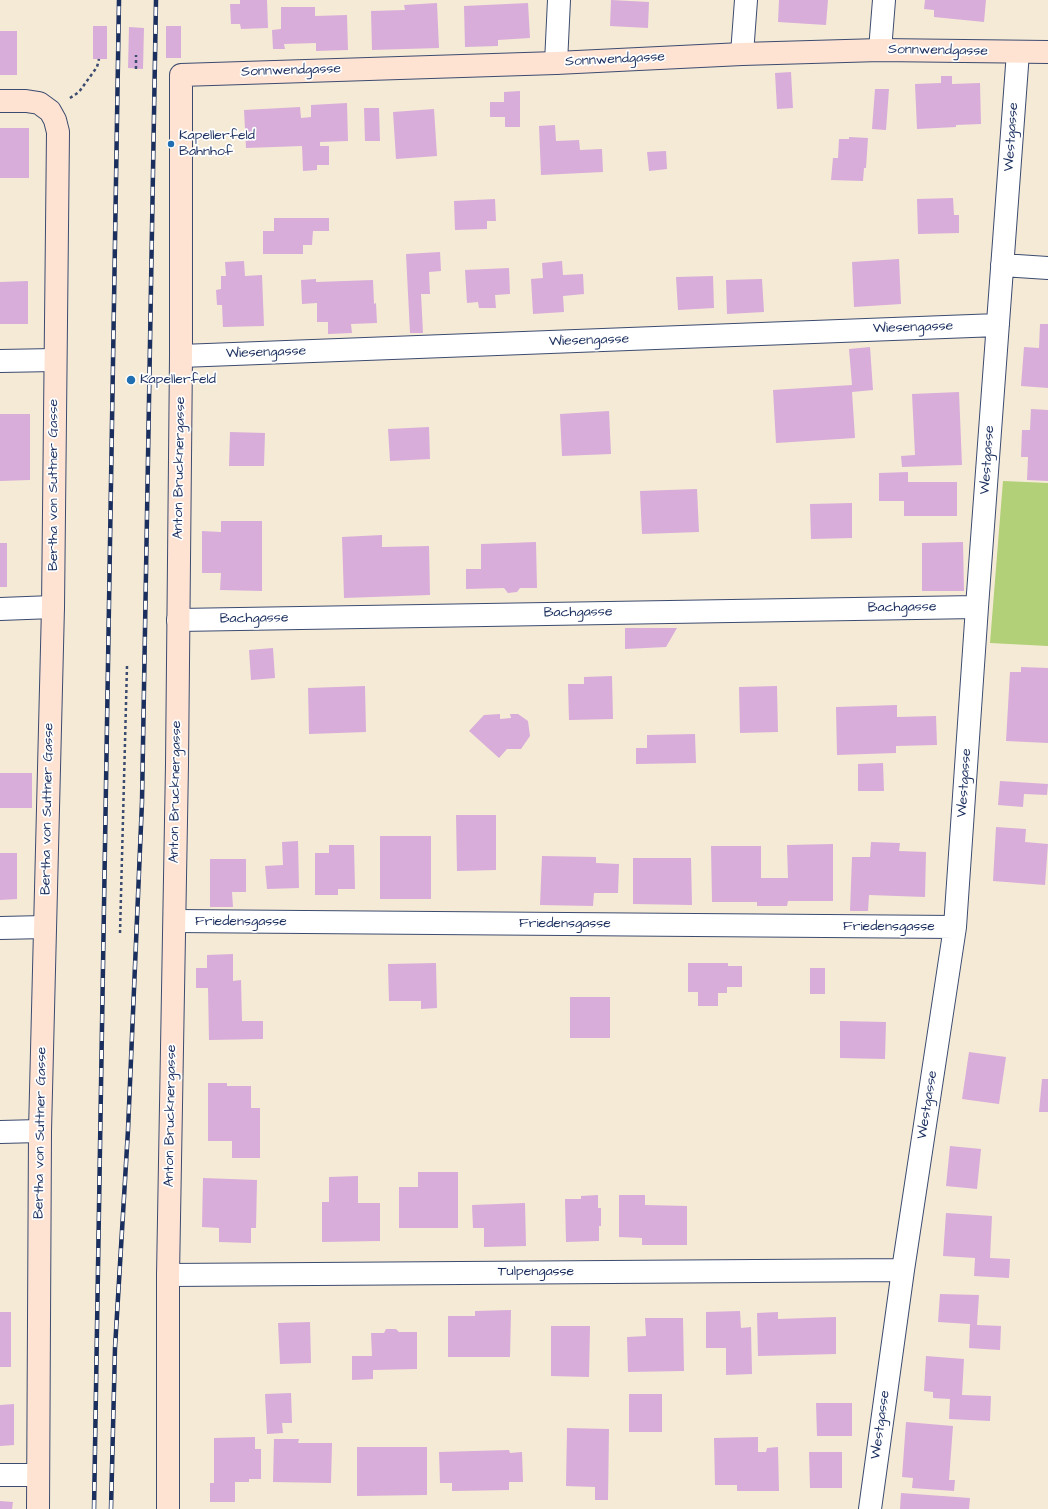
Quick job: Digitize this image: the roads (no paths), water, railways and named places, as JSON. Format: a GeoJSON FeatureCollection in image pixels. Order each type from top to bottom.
{"type":"FeatureCollection","features":[{"type":"Feature","properties":{"kind":"street"},"geometry":{"type":"LineString","coordinates":[[556,63],[559,0]]}},
{"type":"Feature","properties":{"kind":"street"},"geometry":{"type":"LineString","coordinates":[[742,54],[746,0]]}},
{"type":"Feature","properties":{"kind":"street"},"geometry":{"type":"LineString","coordinates":[[880,50],[884,0]]}},
{"type":"Feature","properties":{"kind":"street","name":"Sonnwendgasse"},"geometry":{"type":"LineString","coordinates":[[181,75],[556,63],[742,54],[880,50],[1048,52]]}},
{"type":"Feature","properties":{"kind":"street","name":"Westgasse"},"geometry":{"type":"LineString","coordinates":[[870,1509],[903,1270],[955,927],[1018,52]]}},
{"type":"Feature","properties":{"kind":"street","name":"Anton Brucknergasse"},"geometry":{"type":"LineString","coordinates":[[168,1509],[168,1275],[175,921],[181,356],[181,75]]}},
{"type":"Feature","properties":{"kind":"street","name":"Bertha von Suttner Gasse"},"geometry":{"type":"LineString","coordinates":[[0,101],[26,101],[39,103],[50,111],[55,120],[58,132],[53,607],[40,1131],[38,1509]]}},
{"type":"Feature","properties":{"kind":"street"},"geometry":{"type":"LineString","coordinates":[[1002,265],[1048,268]]}},
{"type":"Feature","properties":{"kind":"street","name":"Wiesengasse"},"geometry":{"type":"LineString","coordinates":[[181,356],[998,325]]}},
{"type":"Feature","properties":{"kind":"street"},"geometry":{"type":"LineString","coordinates":[[0,361],[55,360]]}},
{"type":"Feature","properties":{"kind":"street"},"geometry":{"type":"LineString","coordinates":[[0,609],[53,607]]}},
{"type":"Feature","properties":{"kind":"street","name":"Bachgasse"},"geometry":{"type":"LineString","coordinates":[[178,620],[977,607]]}},
{"type":"Feature","properties":{"kind":"street","name":"Friedensgasse"},"geometry":{"type":"LineString","coordinates":[[175,921],[955,927]]}},
{"type":"Feature","properties":{"kind":"street"},"geometry":{"type":"LineString","coordinates":[[0,928],[45,927]]}},
{"type":"Feature","properties":{"kind":"street"},"geometry":{"type":"LineString","coordinates":[[0,1132],[40,1131]]}},
{"type":"Feature","properties":{"kind":"street","name":"Tulpengasse"},"geometry":{"type":"LineString","coordinates":[[168,1275],[903,1270]]}},
{"type":"Feature","properties":{"kind":"street"},"geometry":{"type":"LineString","coordinates":[[0,1475],[38,1475]]}},
{"type":"Feature","properties":{"kind":"railway"},"geometry":{"type":"LineString","coordinates":[[94,1509],[119,0]]}},
{"type":"Feature","properties":{"kind":"railway"},"geometry":{"type":"LineString","coordinates":[[111,1509],[115,1348],[128,1130],[142,802],[156,0]]}},
{"type":"Feature","properties":{"kind":"place","name":"Kapellerfeld Bahnhof"},"geometry":{"type":"Point","coordinates":[171,144]}},
{"type":"Feature","properties":{"kind":"place","name":"Kapellerfeld"},"geometry":{"type":"Point","coordinates":[131,380]}}]}
